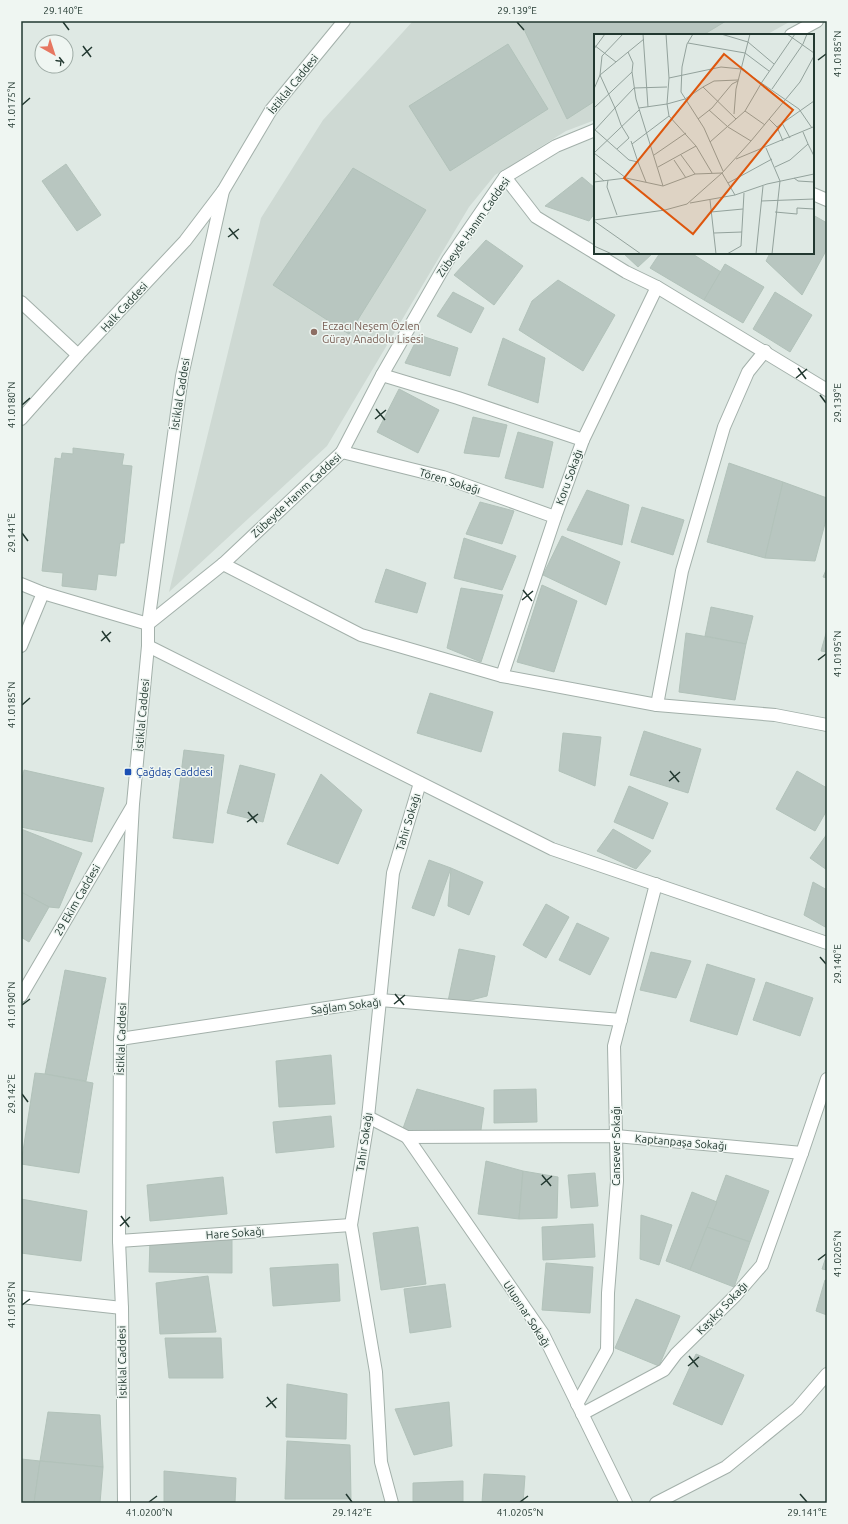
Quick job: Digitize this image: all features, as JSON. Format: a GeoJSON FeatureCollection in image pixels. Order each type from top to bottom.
{"type":"FeatureCollection","features":[{"type":"Feature","properties":{"kind":"street","name":"İstiklal Caddesi"},"geometry":{"type":"LineString","coordinates":[[124,1503],[122,1308],[119,1241],[120,1039],[134,804],[148,646],[148,624],[182,376],[223,191],[271,110],[344,21]]}},
{"type":"Feature","properties":{"kind":"street"},"geometry":{"type":"LineString","coordinates":[[793,34],[817,21]]}},
{"type":"Feature","properties":{"kind":"street","name":"Zübeyde Hanım Caddesi"},"geometry":{"type":"LineString","coordinates":[[148,624],[223,564],[342,452],[382,376],[448,260],[505,177],[556,146],[594,130]]}},
{"type":"Feature","properties":{"kind":"street"},"geometry":{"type":"LineString","coordinates":[[505,177],[536,217],[594,252]]}},
{"type":"Feature","properties":{"kind":"street","name":"Halk Caddesi"},"geometry":{"type":"LineString","coordinates":[[21,419],[78,355],[185,241],[223,191]]}},
{"type":"Feature","properties":{"kind":"street"},"geometry":{"type":"LineString","coordinates":[[814,194],[827,200]]}},
{"type":"Feature","properties":{"kind":"street"},"geometry":{"type":"LineString","coordinates":[[597,254],[626,272],[657,287],[765,351],[827,390]]}},
{"type":"Feature","properties":{"kind":"street","name":"Koru Sokağı"},"geometry":{"type":"LineString","coordinates":[[502,676],[555,517],[583,440],[657,287]]}},
{"type":"Feature","properties":{"kind":"street"},"geometry":{"type":"LineString","coordinates":[[21,302],[78,355]]}},
{"type":"Feature","properties":{"kind":"street"},"geometry":{"type":"LineString","coordinates":[[657,705],[682,571],[724,427],[748,372],[765,351]]}},
{"type":"Feature","properties":{"kind":"street"},"geometry":{"type":"LineString","coordinates":[[382,376],[458,398],[583,440]]}},
{"type":"Feature","properties":{"kind":"street","name":"Tören Sokağı"},"geometry":{"type":"LineString","coordinates":[[342,452],[443,477],[555,517]]}},
{"type":"Feature","properties":{"kind":"street"},"geometry":{"type":"LineString","coordinates":[[223,564],[361,635],[502,676],[657,705],[775,715],[827,725]]}},
{"type":"Feature","properties":{"kind":"street"},"geometry":{"type":"LineString","coordinates":[[21,584],[148,624]]}},
{"type":"Feature","properties":{"kind":"street"},"geometry":{"type":"LineString","coordinates":[[21,646],[44,592]]}},
{"type":"Feature","properties":{"kind":"street"},"geometry":{"type":"LineString","coordinates":[[148,646],[552,849],[827,943]]}},
{"type":"Feature","properties":{"kind":"street","name":"Tahir Sokağı"},"geometry":{"type":"LineString","coordinates":[[392,1503],[381,1462],[376,1372],[351,1225],[368,1117],[393,873],[420,783]]}},
{"type":"Feature","properties":{"kind":"street","name":"29 Ekim Caddesi"},"geometry":{"type":"LineString","coordinates":[[21,996],[134,804]]}},
{"type":"Feature","properties":{"kind":"street","name":"Cansever Sokağı"},"geometry":{"type":"LineString","coordinates":[[580,1409],[607,1350],[608,1293],[617,1181],[614,1046],[656,884]]}},
{"type":"Feature","properties":{"kind":"street","name":"Sağlam Sokağı"},"geometry":{"type":"LineString","coordinates":[[120,1039],[380,1000],[621,1020]]}},
{"type":"Feature","properties":{"kind":"street"},"geometry":{"type":"LineString","coordinates":[[802,1153],[827,1079]]}},
{"type":"Feature","properties":{"kind":"street","name":"Kaptanpaşa Sokağı"},"geometry":{"type":"LineString","coordinates":[[368,1117],[407,1137],[616,1136],[802,1153]]}},
{"type":"Feature","properties":{"kind":"street","name":"Ulupınar Sokağı"},"geometry":{"type":"LineString","coordinates":[[407,1137],[543,1334],[626,1503]]}},
{"type":"Feature","properties":{"kind":"street","name":"Kaşıkçı Sokağı"},"geometry":{"type":"LineString","coordinates":[[580,1409],[664,1370],[676,1354],[735,1296],[762,1265],[802,1153]]}},
{"type":"Feature","properties":{"kind":"street","name":"Hare Sokağı"},"geometry":{"type":"LineString","coordinates":[[119,1241],[351,1225]]}},
{"type":"Feature","properties":{"kind":"street"},"geometry":{"type":"LineString","coordinates":[[21,1297],[122,1308]]}},
{"type":"Feature","properties":{"kind":"street"},"geometry":{"type":"LineString","coordinates":[[656,1503],[726,1467],[797,1409],[827,1374]]}},
{"type":"Feature","properties":{"kind":"shaded area","name":"Eczacı Neşem Özlen Güray Anadolu Lisesi"},"geometry":{"type":"Polygon","coordinates":[[[413,21],[791,21],[768,34],[594,34],[594,120],[566,131],[495,175],[469,207],[327,446],[169,592],[261,218],[323,120],[413,21]]]}},
{"type":"Feature","properties":{"kind":"building"},"geometry":{"type":"Polygon","coordinates":[[[520,21],[726,21],[705,34],[594,34],[594,102],[567,119],[520,21]]]}},
{"type":"Feature","properties":{"kind":"building"},"geometry":{"type":"Polygon","coordinates":[[[508,44],[548,109],[450,171],[409,106],[508,44]]]}},
{"type":"Feature","properties":{"kind":"building"},"geometry":{"type":"Polygon","coordinates":[[[66,164],[101,215],[77,231],[42,181],[66,164]]]}},
{"type":"Feature","properties":{"kind":"building"},"geometry":{"type":"Polygon","coordinates":[[[353,168],[426,210],[349,334],[273,285],[353,168]]]}},
{"type":"Feature","properties":{"kind":"building"},"geometry":{"type":"Polygon","coordinates":[[[582,177],[594,187],[594,214],[589,221],[545,206],[582,177]]]}},
{"type":"Feature","properties":{"kind":"building"},"geometry":{"type":"Polygon","coordinates":[[[814,216],[827,223],[827,249],[802,295],[766,261],[770,254],[814,254],[814,216]]]}},
{"type":"Feature","properties":{"kind":"building"},"geometry":{"type":"Polygon","coordinates":[[[486,240],[523,266],[494,305],[454,275],[486,240]]]}},
{"type":"Feature","properties":{"kind":"building"},"geometry":{"type":"Polygon","coordinates":[[[624,254],[652,254],[638,267],[624,254]]]}},
{"type":"Feature","properties":{"kind":"building"},"geometry":{"type":"Polygon","coordinates":[[[659,254],[693,254],[721,272],[704,300],[650,268],[659,254]]]}},
{"type":"Feature","properties":{"kind":"building"},"geometry":{"type":"Polygon","coordinates":[[[725,264],[764,287],[743,323],[704,300],[725,264]]]}},
{"type":"Feature","properties":{"kind":"building"},"geometry":{"type":"Polygon","coordinates":[[[558,280],[615,315],[583,371],[519,330],[532,301],[558,280]]]}},
{"type":"Feature","properties":{"kind":"building"},"geometry":{"type":"Polygon","coordinates":[[[453,292],[484,308],[471,333],[437,316],[453,292]]]}},
{"type":"Feature","properties":{"kind":"building"},"geometry":{"type":"Polygon","coordinates":[[[775,292],[812,315],[790,352],[753,329],[775,292]]]}},
{"type":"Feature","properties":{"kind":"building"},"geometry":{"type":"Polygon","coordinates":[[[419,335],[458,348],[450,376],[405,363],[419,335]]]}},
{"type":"Feature","properties":{"kind":"building"},"geometry":{"type":"Polygon","coordinates":[[[503,338],[545,358],[538,403],[488,385],[503,338]]]}},
{"type":"Feature","properties":{"kind":"building"},"geometry":{"type":"Polygon","coordinates":[[[399,389],[439,410],[418,453],[377,432],[399,389]]]}},
{"type":"Feature","properties":{"kind":"building"},"geometry":{"type":"Polygon","coordinates":[[[473,417],[507,425],[499,457],[464,453],[473,417]]]}},
{"type":"Feature","properties":{"kind":"building"},"geometry":{"type":"Polygon","coordinates":[[[518,432],[553,442],[543,488],[505,478],[518,432]]]}},
{"type":"Feature","properties":{"kind":"building"},"geometry":{"type":"Polygon","coordinates":[[[73,448],[124,454],[122,465],[132,466],[124,543],[120,543],[116,576],[98,574],[96,590],[62,586],[63,573],[42,571],[55,458],[61,459],[62,453],[73,454],[73,448]]]}},
{"type":"Feature","properties":{"kind":"building"},"geometry":{"type":"Polygon","coordinates":[[[729,463],[783,482],[765,558],[707,542],[729,463]]]}},
{"type":"Feature","properties":{"kind":"building"},"geometry":{"type":"Polygon","coordinates":[[[783,482],[827,498],[827,516],[815,561],[765,558],[783,482]]]}},
{"type":"Feature","properties":{"kind":"building"},"geometry":{"type":"Polygon","coordinates":[[[587,490],[629,505],[622,545],[567,530],[587,490]]]}},
{"type":"Feature","properties":{"kind":"building"},"geometry":{"type":"Polygon","coordinates":[[[480,502],[514,511],[502,544],[466,534],[480,502]]]}},
{"type":"Feature","properties":{"kind":"building"},"geometry":{"type":"Polygon","coordinates":[[[642,507],[684,520],[673,555],[631,542],[642,507]]]}},
{"type":"Feature","properties":{"kind":"building"},"geometry":{"type":"Polygon","coordinates":[[[562,536],[620,562],[606,605],[543,575],[562,536]]]}},
{"type":"Feature","properties":{"kind":"building"},"geometry":{"type":"Polygon","coordinates":[[[464,538],[516,556],[502,590],[454,578],[464,538]]]}},
{"type":"Feature","properties":{"kind":"building"},"geometry":{"type":"Polygon","coordinates":[[[827,568],[827,578],[823,577],[827,568]]]}},
{"type":"Feature","properties":{"kind":"building"},"geometry":{"type":"Polygon","coordinates":[[[386,569],[426,583],[417,613],[375,602],[386,569]]]}},
{"type":"Feature","properties":{"kind":"building"},"geometry":{"type":"Polygon","coordinates":[[[542,585],[577,601],[554,672],[517,662],[542,585]]]}},
{"type":"Feature","properties":{"kind":"building"},"geometry":{"type":"Polygon","coordinates":[[[461,588],[503,595],[481,662],[447,648],[461,588]]]}},
{"type":"Feature","properties":{"kind":"building"},"geometry":{"type":"Polygon","coordinates":[[[711,607],[753,616],[746,644],[705,636],[711,607]]]}},
{"type":"Feature","properties":{"kind":"building"},"geometry":{"type":"Polygon","coordinates":[[[827,630],[827,652],[821,651],[827,630]]]}},
{"type":"Feature","properties":{"kind":"building"},"geometry":{"type":"Polygon","coordinates":[[[686,633],[746,644],[735,700],[679,692],[686,633]]]}},
{"type":"Feature","properties":{"kind":"building"},"geometry":{"type":"Polygon","coordinates":[[[430,693],[493,712],[481,752],[417,733],[430,693]]]}},
{"type":"Feature","properties":{"kind":"building"},"geometry":{"type":"Polygon","coordinates":[[[644,731],[701,749],[688,793],[630,775],[644,731]]]}},
{"type":"Feature","properties":{"kind":"building"},"geometry":{"type":"Polygon","coordinates":[[[563,733],[601,737],[595,786],[559,771],[563,733]]]}},
{"type":"Feature","properties":{"kind":"building"},"geometry":{"type":"Polygon","coordinates":[[[184,750],[224,755],[213,843],[173,838],[184,750]]]}},
{"type":"Feature","properties":{"kind":"building"},"geometry":{"type":"Polygon","coordinates":[[[240,765],[275,774],[263,822],[227,813],[240,765]]]}},
{"type":"Feature","properties":{"kind":"building"},"geometry":{"type":"Polygon","coordinates":[[[24,770],[104,788],[92,842],[21,827],[21,784],[24,770]]]}},
{"type":"Feature","properties":{"kind":"building"},"geometry":{"type":"Polygon","coordinates":[[[797,771],[827,788],[827,810],[815,831],[776,809],[797,771]]]}},
{"type":"Feature","properties":{"kind":"building"},"geometry":{"type":"Polygon","coordinates":[[[321,774],[362,810],[338,864],[287,844],[321,774]]]}},
{"type":"Feature","properties":{"kind":"building"},"geometry":{"type":"Polygon","coordinates":[[[629,786],[668,803],[653,839],[614,822],[629,786]]]}},
{"type":"Feature","properties":{"kind":"building"},"geometry":{"type":"Polygon","coordinates":[[[21,829],[82,853],[59,908],[49,907],[21,892],[21,829]]]}},
{"type":"Feature","properties":{"kind":"building"},"geometry":{"type":"Polygon","coordinates":[[[613,829],[651,851],[636,869],[597,851],[613,829]]]}},
{"type":"Feature","properties":{"kind":"building"},"geometry":{"type":"Polygon","coordinates":[[[827,834],[827,870],[810,858],[827,834]]]}},
{"type":"Feature","properties":{"kind":"building"},"geometry":{"type":"Polygon","coordinates":[[[429,860],[451,868],[434,916],[412,908],[429,860]]]}},
{"type":"Feature","properties":{"kind":"building"},"geometry":{"type":"Polygon","coordinates":[[[451,868],[483,882],[469,915],[448,906],[451,868]]]}},
{"type":"Feature","properties":{"kind":"building"},"geometry":{"type":"Polygon","coordinates":[[[813,882],[827,890],[827,928],[804,915],[813,882]]]}},
{"type":"Feature","properties":{"kind":"building"},"geometry":{"type":"Polygon","coordinates":[[[21,892],[49,907],[29,942],[21,937],[21,892]]]}},
{"type":"Feature","properties":{"kind":"building"},"geometry":{"type":"Polygon","coordinates":[[[546,904],[569,917],[546,958],[523,945],[546,904]]]}},
{"type":"Feature","properties":{"kind":"building"},"geometry":{"type":"Polygon","coordinates":[[[577,923],[609,938],[590,975],[559,960],[577,923]]]}},
{"type":"Feature","properties":{"kind":"building"},"geometry":{"type":"Polygon","coordinates":[[[459,949],[495,956],[487,996],[447,1006],[459,949]]]}},
{"type":"Feature","properties":{"kind":"building"},"geometry":{"type":"Polygon","coordinates":[[[651,952],[691,961],[676,998],[640,990],[651,952]]]}},
{"type":"Feature","properties":{"kind":"building"},"geometry":{"type":"Polygon","coordinates":[[[707,964],[755,979],[737,1035],[690,1021],[707,964]]]}},
{"type":"Feature","properties":{"kind":"building"},"geometry":{"type":"Polygon","coordinates":[[[65,970],[106,978],[86,1081],[45,1074],[65,970]]]}},
{"type":"Feature","properties":{"kind":"building"},"geometry":{"type":"Polygon","coordinates":[[[766,982],[813,998],[800,1036],[753,1020],[766,982]]]}},
{"type":"Feature","properties":{"kind":"building"},"geometry":{"type":"Polygon","coordinates":[[[331,1055],[335,1104],[279,1107],[276,1061],[331,1055]]]}},
{"type":"Feature","properties":{"kind":"building"},"geometry":{"type":"Polygon","coordinates":[[[35,1073],[93,1083],[79,1173],[21,1164],[35,1073]]]}},
{"type":"Feature","properties":{"kind":"building"},"geometry":{"type":"Polygon","coordinates":[[[417,1089],[484,1108],[480,1137],[401,1134],[417,1089]]]}},
{"type":"Feature","properties":{"kind":"building"},"geometry":{"type":"Polygon","coordinates":[[[536,1089],[537,1122],[494,1123],[494,1090],[536,1089]]]}},
{"type":"Feature","properties":{"kind":"building"},"geometry":{"type":"Polygon","coordinates":[[[331,1116],[334,1147],[276,1153],[273,1122],[331,1116]]]}},
{"type":"Feature","properties":{"kind":"building"},"geometry":{"type":"Polygon","coordinates":[[[486,1161],[523,1171],[519,1219],[478,1214],[486,1161]]]}},
{"type":"Feature","properties":{"kind":"building"},"geometry":{"type":"Polygon","coordinates":[[[523,1171],[558,1177],[557,1218],[519,1219],[523,1171]]]}},
{"type":"Feature","properties":{"kind":"building"},"geometry":{"type":"Polygon","coordinates":[[[595,1173],[598,1206],[571,1208],[568,1175],[595,1173]]]}},
{"type":"Feature","properties":{"kind":"building"},"geometry":{"type":"Polygon","coordinates":[[[726,1175],[769,1191],[750,1242],[707,1227],[726,1175]]]}},
{"type":"Feature","properties":{"kind":"building"},"geometry":{"type":"Polygon","coordinates":[[[223,1177],[227,1214],[150,1221],[147,1185],[223,1177]]]}},
{"type":"Feature","properties":{"kind":"building"},"geometry":{"type":"Polygon","coordinates":[[[692,1192],[717,1202],[690,1270],[666,1261],[692,1192]]]}},
{"type":"Feature","properties":{"kind":"building"},"geometry":{"type":"Polygon","coordinates":[[[21,1199],[87,1211],[81,1261],[21,1253],[21,1199]]]}},
{"type":"Feature","properties":{"kind":"building"},"geometry":{"type":"Polygon","coordinates":[[[641,1215],[672,1225],[659,1265],[640,1259],[641,1215]]]}},
{"type":"Feature","properties":{"kind":"building"},"geometry":{"type":"Polygon","coordinates":[[[593,1224],[595,1257],[543,1260],[542,1227],[593,1224]]]}},
{"type":"Feature","properties":{"kind":"building"},"geometry":{"type":"Polygon","coordinates":[[[418,1227],[426,1284],[381,1290],[373,1233],[418,1227]]]}},
{"type":"Feature","properties":{"kind":"building"},"geometry":{"type":"Polygon","coordinates":[[[707,1227],[750,1242],[734,1287],[690,1270],[707,1227]]]}},
{"type":"Feature","properties":{"kind":"building"},"geometry":{"type":"Polygon","coordinates":[[[150,1239],[232,1240],[232,1273],[149,1272],[150,1239]]]}},
{"type":"Feature","properties":{"kind":"building"},"geometry":{"type":"Polygon","coordinates":[[[827,1254],[827,1270],[822,1269],[827,1254]]]}},
{"type":"Feature","properties":{"kind":"building"},"geometry":{"type":"Polygon","coordinates":[[[546,1263],[593,1267],[590,1313],[542,1310],[546,1263]]]}},
{"type":"Feature","properties":{"kind":"building"},"geometry":{"type":"Polygon","coordinates":[[[338,1264],[340,1301],[273,1306],[270,1268],[338,1264]]]}},
{"type":"Feature","properties":{"kind":"building"},"geometry":{"type":"Polygon","coordinates":[[[208,1276],[216,1332],[160,1334],[156,1283],[208,1276]]]}},
{"type":"Feature","properties":{"kind":"building"},"geometry":{"type":"Polygon","coordinates":[[[825,1280],[827,1280],[827,1315],[816,1311],[825,1280]]]}},
{"type":"Feature","properties":{"kind":"building"},"geometry":{"type":"Polygon","coordinates":[[[445,1284],[451,1327],[410,1333],[404,1289],[445,1284]]]}},
{"type":"Feature","properties":{"kind":"building"},"geometry":{"type":"Polygon","coordinates":[[[636,1299],[680,1316],[659,1366],[615,1348],[636,1299]]]}},
{"type":"Feature","properties":{"kind":"building"},"geometry":{"type":"Polygon","coordinates":[[[165,1338],[221,1338],[223,1378],[169,1378],[165,1338]]]}},
{"type":"Feature","properties":{"kind":"building"},"geometry":{"type":"Polygon","coordinates":[[[696,1354],[744,1375],[722,1425],[673,1404],[696,1354]]]}},
{"type":"Feature","properties":{"kind":"building"},"geometry":{"type":"Polygon","coordinates":[[[287,1384],[347,1394],[346,1439],[286,1437],[287,1384]]]}},
{"type":"Feature","properties":{"kind":"building"},"geometry":{"type":"Polygon","coordinates":[[[449,1402],[452,1446],[414,1455],[395,1409],[449,1402]]]}},
{"type":"Feature","properties":{"kind":"building"},"geometry":{"type":"Polygon","coordinates":[[[48,1412],[100,1415],[103,1467],[40,1461],[48,1412]]]}},
{"type":"Feature","properties":{"kind":"building"},"geometry":{"type":"Polygon","coordinates":[[[287,1441],[350,1445],[351,1499],[285,1499],[287,1441]]]}},
{"type":"Feature","properties":{"kind":"building"},"geometry":{"type":"Polygon","coordinates":[[[21,1459],[40,1461],[34,1503],[21,1503],[21,1459]]]}},
{"type":"Feature","properties":{"kind":"building"},"geometry":{"type":"Polygon","coordinates":[[[40,1461],[103,1467],[100,1503],[34,1503],[40,1461]]]}},
{"type":"Feature","properties":{"kind":"building"},"geometry":{"type":"Polygon","coordinates":[[[164,1471],[236,1478],[235,1503],[164,1503],[164,1471]]]}},
{"type":"Feature","properties":{"kind":"building"},"geometry":{"type":"Polygon","coordinates":[[[484,1474],[525,1476],[523,1503],[482,1503],[484,1474]]]}},
{"type":"Feature","properties":{"kind":"building"},"geometry":{"type":"Polygon","coordinates":[[[463,1481],[463,1503],[413,1503],[413,1483],[463,1481]]]}},
{"type":"Feature","properties":{"kind":"place","name":"Eczacı Neşem Özlen Güray Anadolu Lisesi"},"geometry":{"type":"Point","coordinates":[314,332]}},
{"type":"Feature","properties":{"kind":"place","name":"Çağdaş Caddesi"},"geometry":{"type":"Point","coordinates":[128,772]}}]}
